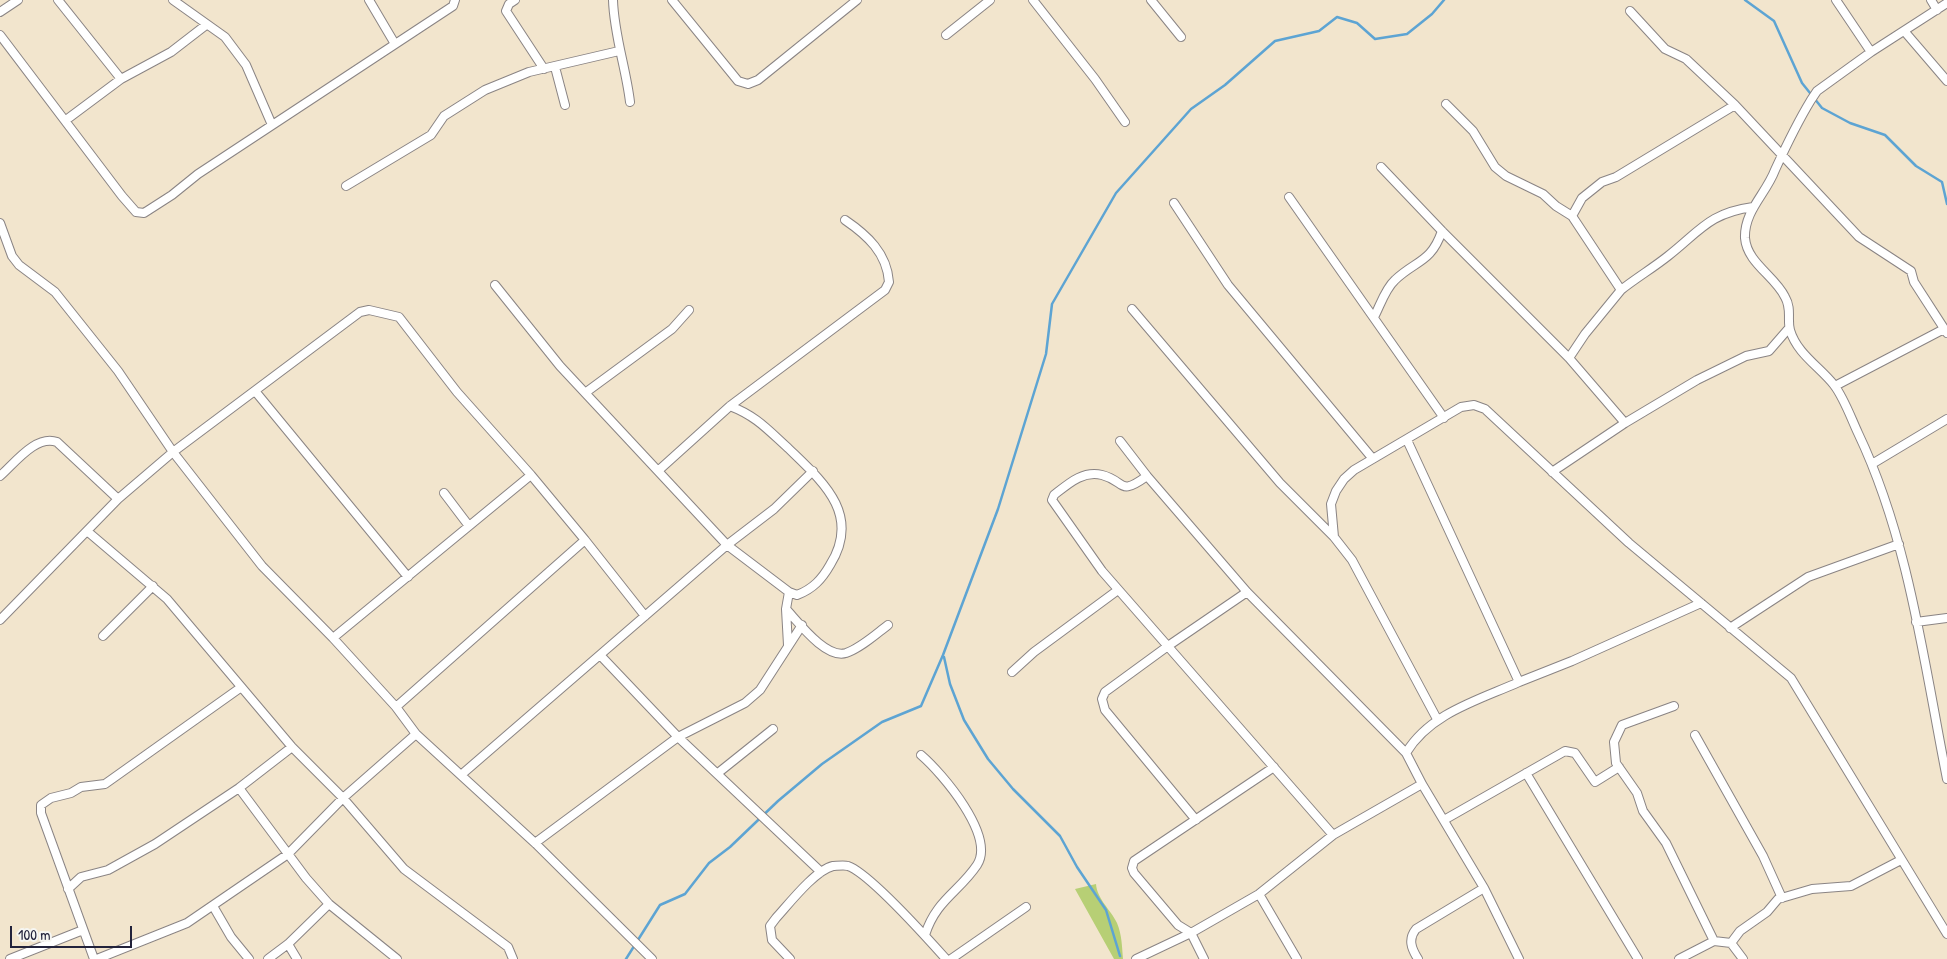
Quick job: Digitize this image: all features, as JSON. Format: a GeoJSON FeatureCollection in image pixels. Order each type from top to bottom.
{"type":"FeatureCollection","features":[{"type":"Feature","properties":{"kind":"street"},"geometry":{"type":"LineString","coordinates":[[0,12],[18,0]]}},
{"type":"Feature","properties":{"kind":"street"},"geometry":{"type":"LineString","coordinates":[[58,0],[121,79]]}},
{"type":"Feature","properties":{"kind":"street"},"geometry":{"type":"LineString","coordinates":[[173,0],[206,25],[221,32],[246,65],[272,126]]}},
{"type":"Feature","properties":{"kind":"street"},"geometry":{"type":"LineString","coordinates":[[369,0],[395,44]]}},
{"type":"Feature","properties":{"kind":"street"},"geometry":{"type":"LineString","coordinates":[[0,35],[122,196],[133,209],[144,213],[172,196],[198,174],[453,6],[455,0]]}},
{"type":"Feature","properties":{"kind":"street"},"geometry":{"type":"LineString","coordinates":[[516,0],[509,4],[506,11],[544,69]]}},
{"type":"Feature","properties":{"kind":"street"},"geometry":{"type":"LineString","coordinates":[[613,0],[619,51],[626,72],[630,102]]}},
{"type":"Feature","properties":{"kind":"street"},"geometry":{"type":"LineString","coordinates":[[672,0],[738,81],[748,84],[758,80],[857,0]]}},
{"type":"Feature","properties":{"kind":"street"},"geometry":{"type":"LineString","coordinates":[[946,35],[990,0]]}},
{"type":"Feature","properties":{"kind":"street"},"geometry":{"type":"LineString","coordinates":[[1033,0],[1095,79],[1125,122]]}},
{"type":"Feature","properties":{"kind":"street"},"geometry":{"type":"LineString","coordinates":[[1151,0],[1181,37]]}},
{"type":"Feature","properties":{"kind":"street"},"geometry":{"type":"LineString","coordinates":[[1836,0],[1871,52]]}},
{"type":"Feature","properties":{"kind":"street"},"geometry":{"type":"LineString","coordinates":[[1931,0],[1937,10]]}},
{"type":"Feature","properties":{"kind":"street"},"geometry":{"type":"LineString","coordinates":[[1947,4],[1871,52],[1817,91],[1780,154],[1767,186],[1753,207],[1746,224],[1747,249],[1786,298],[1791,314],[1789,328],[1795,342],[1813,365],[1835,386],[1872,464],[1899,544],[1947,779]]}},
{"type":"Feature","properties":{"kind":"street"},"geometry":{"type":"LineString","coordinates":[[1630,11],[1665,49],[1686,59],[1735,105],[1859,237],[1911,271],[1914,282],[1946,331],[1835,386]]}},
{"type":"Feature","properties":{"kind":"street"},"geometry":{"type":"LineString","coordinates":[[66,120],[121,79],[171,52],[206,25]]}},
{"type":"Feature","properties":{"kind":"street"},"geometry":{"type":"LineString","coordinates":[[1905,32],[1947,81]]}},
{"type":"Feature","properties":{"kind":"street"},"geometry":{"type":"LineString","coordinates":[[346,186],[431,134],[444,116],[485,90],[529,72],[619,51]]}},
{"type":"Feature","properties":{"kind":"street"},"geometry":{"type":"LineString","coordinates":[[555,67],[565,105]]}},
{"type":"Feature","properties":{"kind":"street"},"geometry":{"type":"LineString","coordinates":[[1446,104],[1473,131],[1495,167],[1506,176],[1543,194],[1556,206],[1572,216],[1621,290]]}},
{"type":"Feature","properties":{"kind":"street"},"geometry":{"type":"LineString","coordinates":[[1572,216],[1582,198],[1602,182],[1616,177],[1735,105]]}},
{"type":"Feature","properties":{"kind":"street"},"geometry":{"type":"LineString","coordinates":[[1381,167],[1569,358],[1625,423]]}},
{"type":"Feature","properties":{"kind":"street"},"geometry":{"type":"LineString","coordinates":[[1289,197],[1444,418]]}},
{"type":"Feature","properties":{"kind":"street"},"geometry":{"type":"LineString","coordinates":[[1174,203],[1228,285],[1373,460]]}},
{"type":"Feature","properties":{"kind":"street"},"geometry":{"type":"LineString","coordinates":[[1569,358],[1585,334],[1621,290],[1669,255],[1710,220],[1724,212],[1753,207]]}},
{"type":"Feature","properties":{"kind":"street"},"geometry":{"type":"LineString","coordinates":[[659,470],[730,406],[885,290],[890,282],[885,261],[864,233],[845,220]]}},
{"type":"Feature","properties":{"kind":"street"},"geometry":{"type":"LineString","coordinates":[[0,224],[12,256],[25,271],[56,292],[118,371],[173,452],[262,566],[333,638],[396,706],[416,734],[535,842],[652,959]]}},
{"type":"Feature","properties":{"kind":"street"},"geometry":{"type":"LineString","coordinates":[[1374,317],[1395,280],[1423,261],[1436,248],[1442,231]]}},
{"type":"Feature","properties":{"kind":"street"},"geometry":{"type":"LineString","coordinates":[[0,250],[8,245]]}},
{"type":"Feature","properties":{"kind":"street"},"geometry":{"type":"LineString","coordinates":[[495,285],[560,366],[727,545],[789,592],[797,595],[810,590],[823,577],[834,559],[841,534],[840,512],[834,496],[813,471],[760,420],[730,406]]}},
{"type":"Feature","properties":{"kind":"street"},"geometry":{"type":"LineString","coordinates":[[1132,309],[1280,483],[1334,537],[1352,560],[1437,719]]}},
{"type":"Feature","properties":{"kind":"street"},"geometry":{"type":"LineString","coordinates":[[0,620],[118,499],[173,452],[360,312],[369,310],[399,317],[457,392],[531,474],[644,616]]}},
{"type":"Feature","properties":{"kind":"street"},"geometry":{"type":"LineString","coordinates":[[585,393],[665,334],[689,310]]}},
{"type":"Feature","properties":{"kind":"street"},"geometry":{"type":"LineString","coordinates":[[1769,351],[1789,328]]}},
{"type":"Feature","properties":{"kind":"street"},"geometry":{"type":"LineString","coordinates":[[1552,472],[1625,423],[1722,367],[1746,356],[1769,351],[1782,343],[1795,342]]}},
{"type":"Feature","properties":{"kind":"street"},"geometry":{"type":"LineString","coordinates":[[255,391],[408,577]]}},
{"type":"Feature","properties":{"kind":"street"},"geometry":{"type":"LineString","coordinates":[[1334,537],[1331,504],[1336,490],[1354,470],[1461,407],[1474,404],[1485,408],[1628,543],[1791,678],[1947,934]]}},
{"type":"Feature","properties":{"kind":"street"},"geometry":{"type":"LineString","coordinates":[[1872,464],[1947,419]]}},
{"type":"Feature","properties":{"kind":"street"},"geometry":{"type":"LineString","coordinates":[[0,476],[34,445],[51,440],[57,442],[118,499]]}},
{"type":"Feature","properties":{"kind":"street"},"geometry":{"type":"LineString","coordinates":[[1407,440],[1519,682]]}},
{"type":"Feature","properties":{"kind":"street"},"geometry":{"type":"LineString","coordinates":[[1120,441],[1147,476],[1248,592],[1406,753],[1422,784],[1484,888],[1519,959]]}},
{"type":"Feature","properties":{"kind":"street"},"geometry":{"type":"LineString","coordinates":[[461,775],[727,545],[774,509],[813,471]]}},
{"type":"Feature","properties":{"kind":"street"},"geometry":{"type":"LineString","coordinates":[[333,638],[531,474]]}},
{"type":"Feature","properties":{"kind":"street"},"geometry":{"type":"LineString","coordinates":[[1147,476],[1135,484],[1126,486],[1119,485],[1103,475],[1081,476],[1054,495],[1052,500],[1118,590],[1333,835]]}},
{"type":"Feature","properties":{"kind":"street"},"geometry":{"type":"LineString","coordinates":[[444,493],[470,526]]}},
{"type":"Feature","properties":{"kind":"street"},"geometry":{"type":"LineString","coordinates":[[87,531],[167,599],[240,688],[292,747],[343,798],[404,869],[508,947],[513,959]]}},
{"type":"Feature","properties":{"kind":"street"},"geometry":{"type":"LineString","coordinates":[[396,706],[585,540]]}},
{"type":"Feature","properties":{"kind":"street"},"geometry":{"type":"LineString","coordinates":[[1730,628],[1808,577],[1899,544]]}},
{"type":"Feature","properties":{"kind":"street"},"geometry":{"type":"LineString","coordinates":[[103,636],[154,586]]}},
{"type":"Feature","properties":{"kind":"street"},"geometry":{"type":"LineString","coordinates":[[1012,672],[1034,652],[1118,590]]}},
{"type":"Feature","properties":{"kind":"street"},"geometry":{"type":"LineString","coordinates":[[788,645],[786,609],[789,592]]}},
{"type":"Feature","properties":{"kind":"street"},"geometry":{"type":"LineString","coordinates":[[1196,820],[1105,710],[1102,699],[1105,692],[1168,646],[1248,592]]}},
{"type":"Feature","properties":{"kind":"street"},"geometry":{"type":"LineString","coordinates":[[1406,753],[1415,738],[1437,719],[1701,603]]}},
{"type":"Feature","properties":{"kind":"street"},"geometry":{"type":"LineString","coordinates":[[786,609],[825,649],[837,654],[846,653],[888,625]]}},
{"type":"Feature","properties":{"kind":"street"},"geometry":{"type":"LineString","coordinates":[[1916,622],[1947,618]]}},
{"type":"Feature","properties":{"kind":"street"},"geometry":{"type":"LineString","coordinates":[[535,842],[678,736],[746,702],[760,690],[802,626]]}},
{"type":"Feature","properties":{"kind":"street"},"geometry":{"type":"LineString","coordinates":[[600,655],[678,736],[821,872]]}},
{"type":"Feature","properties":{"kind":"street"},"geometry":{"type":"LineString","coordinates":[[240,688],[105,784],[82,787],[71,793],[51,798],[41,805],[41,813],[68,889],[96,959],[187,923],[288,854],[343,798],[416,734]]}},
{"type":"Feature","properties":{"kind":"street"},"geometry":{"type":"LineString","coordinates":[[1674,706],[1629,720],[1620,728],[1614,742],[1619,767],[1637,793],[1643,811],[1666,843],[1714,941]]}},
{"type":"Feature","properties":{"kind":"street"},"geometry":{"type":"LineString","coordinates":[[718,773],[773,729]]}},
{"type":"Feature","properties":{"kind":"street"},"geometry":{"type":"LineString","coordinates":[[1695,735],[1759,848],[1782,898]]}},
{"type":"Feature","properties":{"kind":"street"},"geometry":{"type":"LineString","coordinates":[[68,889],[81,878],[108,870],[141,853],[238,788],[292,747]]}},
{"type":"Feature","properties":{"kind":"street"},"geometry":{"type":"LineString","coordinates":[[1444,820],[1526,773],[1570,751],[1582,762],[1595,782],[1619,767]]}},
{"type":"Feature","properties":{"kind":"street"},"geometry":{"type":"LineString","coordinates":[[921,755],[955,794],[980,834],[981,845],[977,865],[930,918],[925,935]]}},
{"type":"Feature","properties":{"kind":"street"},"geometry":{"type":"LineString","coordinates":[[1204,959],[1190,933],[1178,925],[1132,868],[1134,862],[1274,767]]}},
{"type":"Feature","properties":{"kind":"street"},"geometry":{"type":"LineString","coordinates":[[1526,773],[1638,959]]}},
{"type":"Feature","properties":{"kind":"street"},"geometry":{"type":"LineString","coordinates":[[1136,959],[1190,933],[1259,894],[1333,835],[1422,784]]}},
{"type":"Feature","properties":{"kind":"street"},"geometry":{"type":"LineString","coordinates":[[238,788],[329,904],[397,959]]}},
{"type":"Feature","properties":{"kind":"street"},"geometry":{"type":"LineString","coordinates":[[1731,943],[1740,931],[1767,912],[1778,899],[1812,890],[1850,886],[1901,860]]}},
{"type":"Feature","properties":{"kind":"street"},"geometry":{"type":"LineString","coordinates":[[790,959],[772,940],[770,926],[821,872],[832,866],[848,866],[863,875],[925,935],[946,959]]}},
{"type":"Feature","properties":{"kind":"street"},"geometry":{"type":"LineString","coordinates":[[1418,959],[1411,944],[1412,933],[1416,928],[1484,888]]}},
{"type":"Feature","properties":{"kind":"street"},"geometry":{"type":"LineString","coordinates":[[1259,894],[1297,959]]}},
{"type":"Feature","properties":{"kind":"street"},"geometry":{"type":"LineString","coordinates":[[268,959],[288,944],[329,904]]}},
{"type":"Feature","properties":{"kind":"street"},"geometry":{"type":"LineString","coordinates":[[212,906],[231,937],[249,959]]}},
{"type":"Feature","properties":{"kind":"street"},"geometry":{"type":"LineString","coordinates":[[951,959],[1026,907]]}},
{"type":"Feature","properties":{"kind":"street"},"geometry":{"type":"LineString","coordinates":[[10,959],[83,930]]}},
{"type":"Feature","properties":{"kind":"street"},"geometry":{"type":"LineString","coordinates":[[1679,959],[1714,941],[1731,943],[1743,959]]}},
{"type":"Feature","properties":{"kind":"street"},"geometry":{"type":"LineString","coordinates":[[288,944],[296,959]]}},
{"type":"Feature","properties":{"kind":"green space"},"geometry":{"type":"Polygon","coordinates":[[[1096,884],[1099,895],[1119,927],[1123,959],[1114,959],[1075,889],[1096,884]]]}},
{"type":"Feature","properties":{"kind":"waterway"},"geometry":{"type":"LineString","coordinates":[[626,959],[660,905],[685,894],[709,863],[730,847],[778,801],[822,764],[882,722],[921,706],[943,655],[998,509],[1046,354],[1052,304],[1116,193],[1191,109],[1225,85],[1275,41],[1319,31],[1337,17],[1357,23],[1375,39],[1407,34],[1432,14],[1444,0]]}},
{"type":"Feature","properties":{"kind":"waterway"},"geometry":{"type":"LineString","coordinates":[[1745,0],[1774,21],[1802,83],[1822,108],[1850,123],[1885,135],[1916,166],[1942,182],[1947,204]]}},
{"type":"Feature","properties":{"kind":"waterway"},"geometry":{"type":"LineString","coordinates":[[944,657],[950,684],[964,720],[988,759],[1013,789],[1060,836],[1077,867],[1106,910],[1120,956]]}}]}
